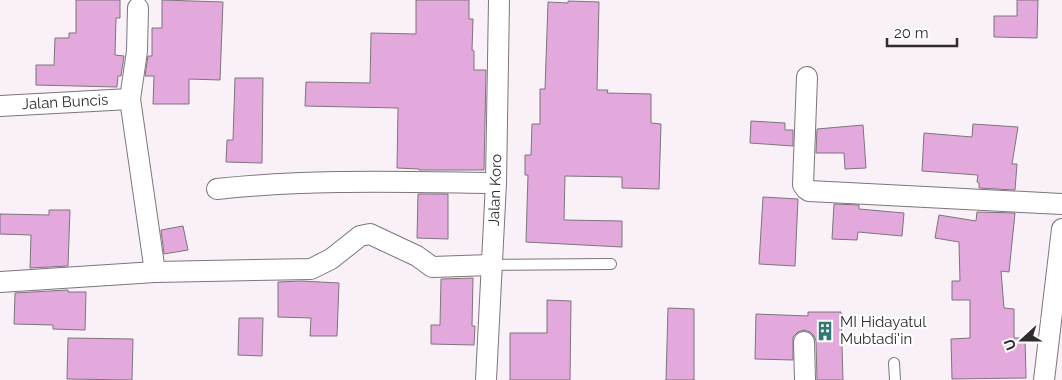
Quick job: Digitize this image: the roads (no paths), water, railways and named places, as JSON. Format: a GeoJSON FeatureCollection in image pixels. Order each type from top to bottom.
{"type":"FeatureCollection","features":[{"type":"Feature","properties":{"kind":"street","name":"Jalan Koro"},"geometry":{"type":"LineString","coordinates":[[486,380],[496,183],[499,0]]}},
{"type":"Feature","properties":{"kind":"street"},"geometry":{"type":"LineString","coordinates":[[138,8],[136,51],[130,99],[155,272]]}},
{"type":"Feature","properties":{"kind":"street"},"geometry":{"type":"LineString","coordinates":[[807,77],[803,185],[806,190],[1062,204]]}},
{"type":"Feature","properties":{"kind":"street","name":"Jalan Buncis"},"geometry":{"type":"LineString","coordinates":[[0,106],[130,99]]}},
{"type":"Feature","properties":{"kind":"street"},"geometry":{"type":"LineString","coordinates":[[217,189],[322,182],[496,183]]}},
{"type":"Feature","properties":{"kind":"street"},"geometry":{"type":"LineString","coordinates":[[1044,380],[1062,229]]}},
{"type":"Feature","properties":{"kind":"street"},"geometry":{"type":"LineString","coordinates":[[0,282],[155,272],[311,269],[332,259],[360,236],[370,234],[417,256],[432,267],[491,265]]}},
{"type":"Feature","properties":{"kind":"street"},"geometry":{"type":"LineString","coordinates":[[804,342],[805,380]]}},
{"type":"Feature","properties":{"kind":"lane"},"geometry":{"type":"LineString","coordinates":[[491,265],[610,264]]}},
{"type":"Feature","properties":{"kind":"lane"},"geometry":{"type":"LineString","coordinates":[[894,363],[895,380]]}},
{"type":"Feature","properties":{"kind":"place","name":"MI Hidayatul Mubtadi'in"},"geometry":{"type":"Point","coordinates":[825,331]}}]}
